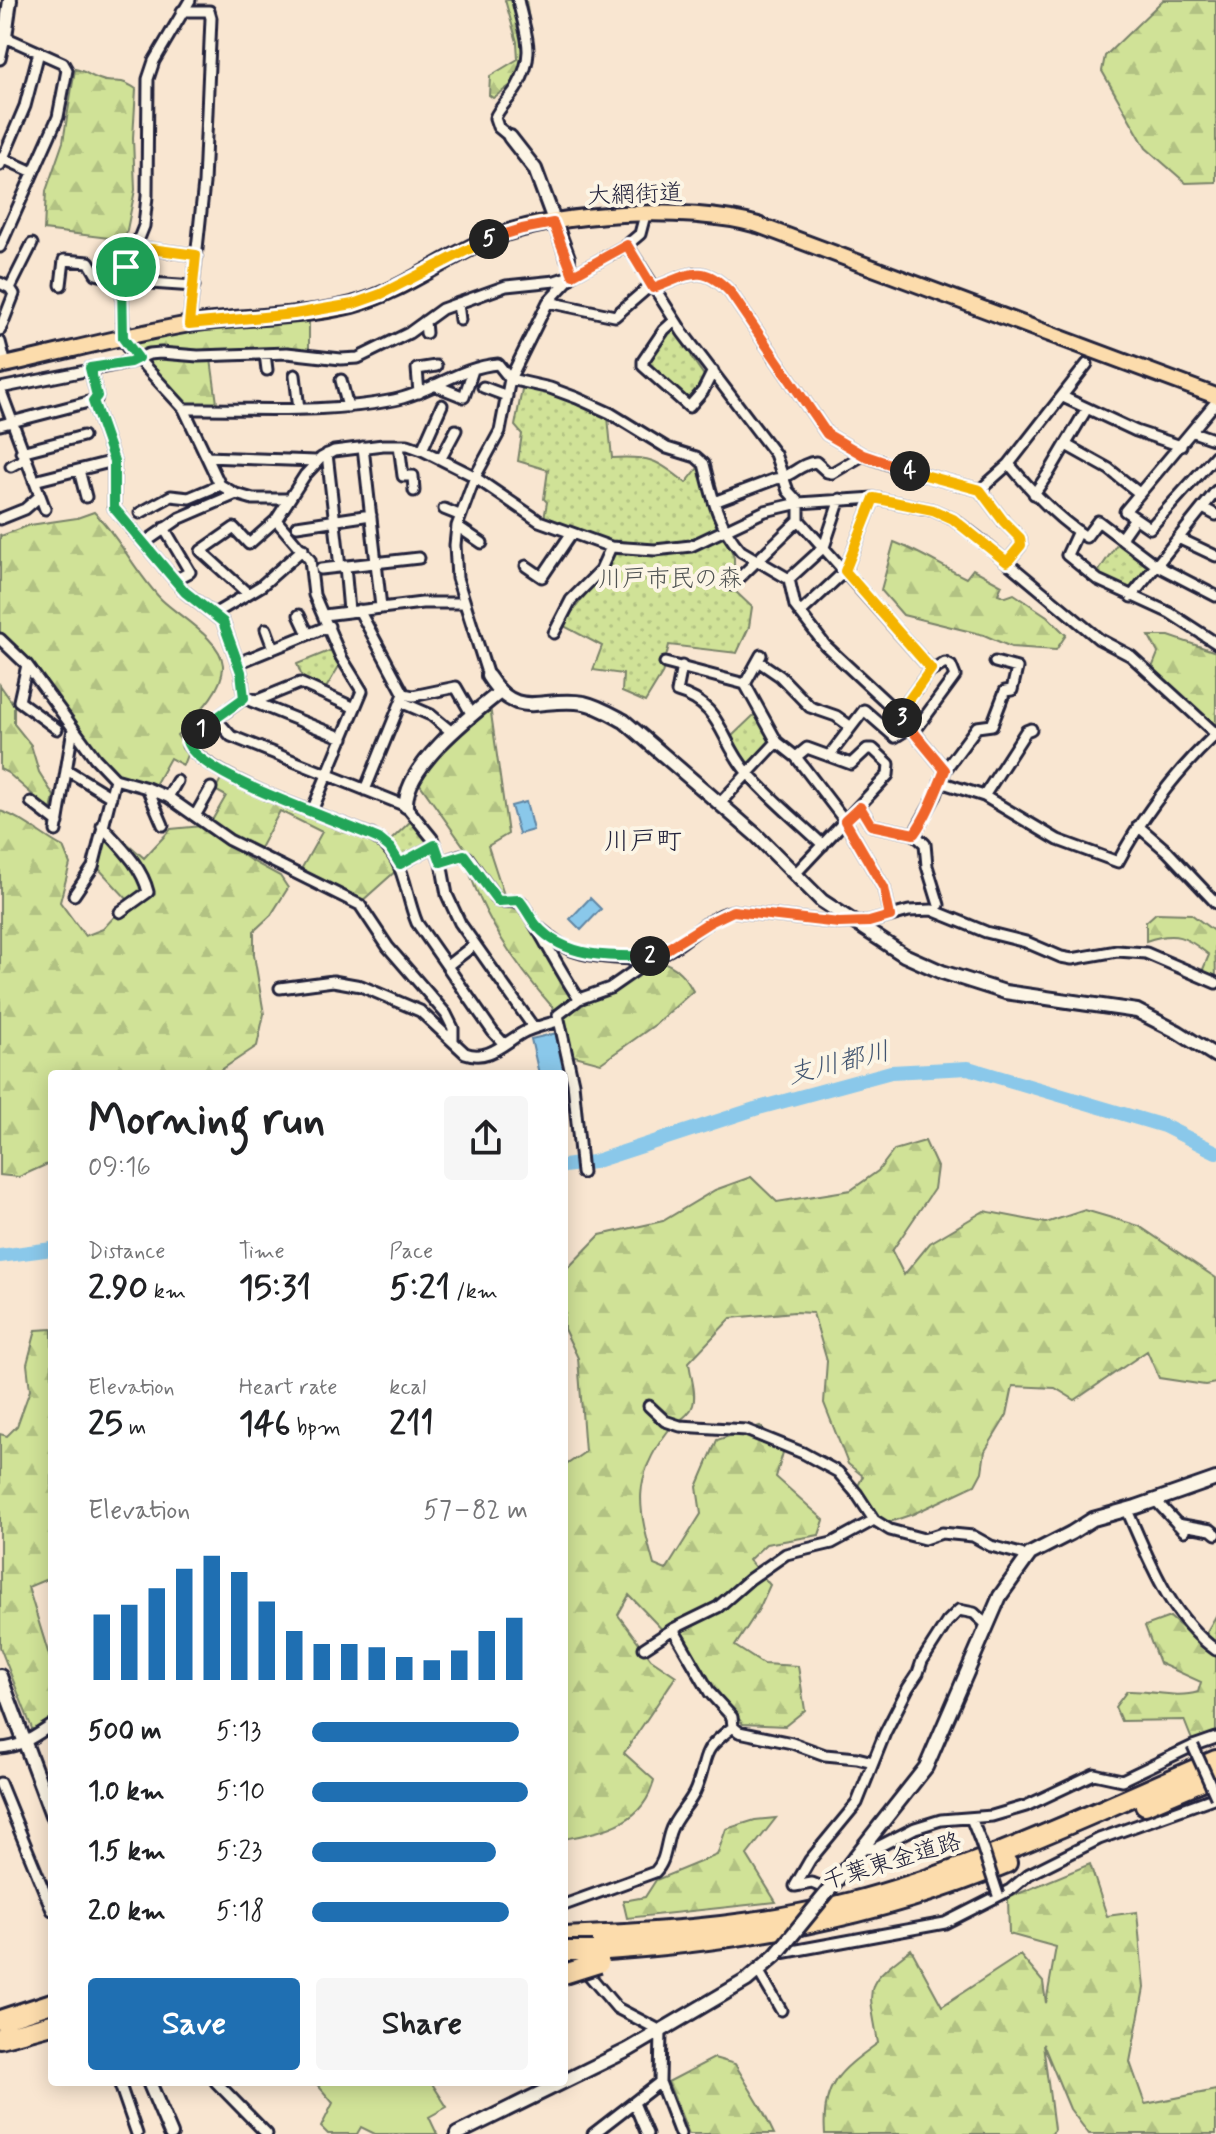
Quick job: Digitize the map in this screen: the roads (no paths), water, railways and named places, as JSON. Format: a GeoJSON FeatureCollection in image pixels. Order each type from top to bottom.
{"type":"FeatureCollection","features":[{"type":"Feature","properties":{"kind":"highway","name":"千葉東金道路"},"geometry":{"type":"LineString","coordinates":[[568,1939],[593,1950],[668,1932],[748,1923],[875,1896],[1006,1851],[1216,1760]]}},
{"type":"Feature","properties":{"kind":"highway","name":"千葉東金道路"},"geometry":{"type":"LineString","coordinates":[[568,1951],[783,1934],[874,1909],[986,1872],[1216,1775]]}},
{"type":"Feature","properties":{"kind":"highway"},"geometry":{"type":"LineString","coordinates":[[568,1971],[593,1950]]}},
{"type":"Feature","properties":{"kind":"highway"},"geometry":{"type":"LineString","coordinates":[[0,2022],[48,2004]]}},
{"type":"Feature","properties":{"kind":"highway"},"geometry":{"type":"LineString","coordinates":[[0,2022],[48,2013]]}},
{"type":"Feature","properties":{"kind":"highway"},"geometry":{"type":"LineString","coordinates":[[0,2038],[48,2025]]}},
{"type":"Feature","properties":{"kind":"main road","name":"大網街道"},"geometry":{"type":"LineString","coordinates":[[3,365],[189,324],[294,314],[353,304],[381,294],[487,240],[522,229],[553,223],[645,215],[722,217],[758,225],[1216,399]]}},
{"type":"Feature","properties":{"kind":"street"},"geometry":{"type":"LineString","coordinates":[[0,59],[10,0]]}},
{"type":"Feature","properties":{"kind":"street"},"geometry":{"type":"LineString","coordinates":[[190,0],[154,61],[148,79],[145,98],[147,196],[144,226],[122,281],[123,338],[184,409],[220,485],[253,499],[289,499]]}},
{"type":"Feature","properties":{"kind":"street"},"geometry":{"type":"LineString","coordinates":[[518,0],[530,56],[518,86],[495,118],[498,127],[535,169],[573,275]]}},
{"type":"Feature","properties":{"kind":"street"},"geometry":{"type":"LineString","coordinates":[[182,11],[209,11],[211,18],[204,183],[189,324]]}},
{"type":"Feature","properties":{"kind":"street"},"geometry":{"type":"LineString","coordinates":[[0,247],[58,117],[67,70],[63,63],[5,37]]}},
{"type":"Feature","properties":{"kind":"street"},"geometry":{"type":"LineString","coordinates":[[33,172],[1,160],[25,106],[39,52]]}},
{"type":"Feature","properties":{"kind":"street"},"geometry":{"type":"LineString","coordinates":[[45,509],[0,389],[161,353],[198,356],[287,353],[341,359],[374,356],[442,309],[506,286],[555,281],[573,275],[627,245],[640,234],[645,215]]}},
{"type":"Feature","properties":{"kind":"street"},"geometry":{"type":"LineString","coordinates":[[10,288],[32,244]]}},
{"type":"Feature","properties":{"kind":"street"},"geometry":{"type":"LineString","coordinates":[[627,245],[674,321],[775,454],[788,491],[799,503],[799,520],[931,669]]}},
{"type":"Feature","properties":{"kind":"street"},"geometry":{"type":"LineString","coordinates":[[136,247],[196,255]]}},
{"type":"Feature","properties":{"kind":"street"},"geometry":{"type":"LineString","coordinates":[[61,285],[64,260],[89,262],[96,274],[122,281],[194,286]]}},
{"type":"Feature","properties":{"kind":"street"},"geometry":{"type":"LineString","coordinates":[[548,302],[615,316],[652,286],[697,272],[709,274],[730,292],[827,434],[863,455],[980,490],[1020,538],[1021,545],[1007,562]]}},
{"type":"Feature","properties":{"kind":"street"},"geometry":{"type":"LineString","coordinates":[[573,275],[548,302],[510,379],[497,441],[475,477],[457,526],[455,561],[463,603],[488,676],[500,692],[511,701],[524,704],[575,702],[605,710],[636,730],[756,835],[822,901],[904,955],[962,980],[1033,997],[1137,1011],[1216,1056]]}},
{"type":"Feature","properties":{"kind":"street"},"geometry":{"type":"LineString","coordinates":[[0,283],[14,294],[0,330]]}},
{"type":"Feature","properties":{"kind":"street"},"geometry":{"type":"LineString","coordinates":[[458,303],[460,320]]}},
{"type":"Feature","properties":{"kind":"street"},"geometry":{"type":"LineString","coordinates":[[425,321],[426,333]]}},
{"type":"Feature","properties":{"kind":"street"},"geometry":{"type":"LineString","coordinates":[[674,321],[650,350],[643,366],[689,407],[703,391],[706,379],[713,371]]}},
{"type":"Feature","properties":{"kind":"street"},"geometry":{"type":"LineString","coordinates":[[0,342],[3,365]]}},
{"type":"Feature","properties":{"kind":"street"},"geometry":{"type":"LineString","coordinates":[[265,354],[267,370]]}},
{"type":"Feature","properties":{"kind":"street"},"geometry":{"type":"LineString","coordinates":[[184,409],[348,407],[398,400],[419,393],[443,379],[498,364],[510,379],[550,388],[610,413],[667,448],[700,459],[726,532],[741,551],[789,579],[795,606],[825,645],[899,714],[945,770]]}},
{"type":"Feature","properties":{"kind":"street"},"geometry":{"type":"LineString","coordinates":[[980,490],[1009,464],[1087,364]]}},
{"type":"Feature","properties":{"kind":"street"},"geometry":{"type":"LineString","coordinates":[[419,393],[417,369],[436,366]]}},
{"type":"Feature","properties":{"kind":"street"},"geometry":{"type":"LineString","coordinates":[[0,425],[93,401],[97,396],[90,368]]}},
{"type":"Feature","properties":{"kind":"street"},"geometry":{"type":"LineString","coordinates":[[434,385],[464,397],[473,370]]}},
{"type":"Feature","properties":{"kind":"street"},"geometry":{"type":"LineString","coordinates":[[295,375],[299,409]]}},
{"type":"Feature","properties":{"kind":"street"},"geometry":{"type":"LineString","coordinates":[[341,380],[348,407]]}},
{"type":"Feature","properties":{"kind":"street"},"geometry":{"type":"LineString","coordinates":[[483,387],[507,396]]}},
{"type":"Feature","properties":{"kind":"street"},"geometry":{"type":"LineString","coordinates":[[1063,397],[1136,431],[1181,446]]}},
{"type":"Feature","properties":{"kind":"street"},"geometry":{"type":"LineString","coordinates":[[1216,399],[1193,432],[1125,511],[1150,528],[1216,455]]}},
{"type":"Feature","properties":{"kind":"street"},"geometry":{"type":"LineString","coordinates":[[93,401],[114,461],[114,508],[185,592],[223,622],[238,663],[244,698]]}},
{"type":"Feature","properties":{"kind":"street"},"geometry":{"type":"LineString","coordinates":[[422,450],[442,405]]}},
{"type":"Feature","properties":{"kind":"street"},"geometry":{"type":"LineString","coordinates":[[1034,494],[1086,410]]}},
{"type":"Feature","properties":{"kind":"street"},"geometry":{"type":"LineString","coordinates":[[441,458],[456,430]]}},
{"type":"Feature","properties":{"kind":"street"},"geometry":{"type":"LineString","coordinates":[[1193,432],[1216,440]]}},
{"type":"Feature","properties":{"kind":"street"},"geometry":{"type":"LineString","coordinates":[[11,466],[23,456],[83,436]]}},
{"type":"Feature","properties":{"kind":"street"},"geometry":{"type":"LineString","coordinates":[[399,445],[403,476],[413,476],[414,491]]}},
{"type":"Feature","properties":{"kind":"street"},"geometry":{"type":"LineString","coordinates":[[247,593],[201,551],[234,528],[249,544],[276,520],[316,461],[327,454],[363,447],[399,445],[422,450],[441,458],[450,468],[475,477],[539,521],[611,547],[672,549],[691,546],[765,511],[799,503],[874,498],[933,510],[953,519],[1099,639],[1131,656],[1216,734],[1183,766],[1138,826],[1118,862],[1058,840],[984,796],[940,782]]}},
{"type":"Feature","properties":{"kind":"street"},"geometry":{"type":"LineString","coordinates":[[1066,445],[1109,469],[1139,493]]}},
{"type":"Feature","properties":{"kind":"street"},"geometry":{"type":"LineString","coordinates":[[363,447],[381,607]]}},
{"type":"Feature","properties":{"kind":"street"},"geometry":{"type":"LineString","coordinates":[[327,454],[342,567],[354,611],[402,698],[453,733]]}},
{"type":"Feature","properties":{"kind":"street"},"geometry":{"type":"LineString","coordinates":[[714,502],[784,478],[810,462],[816,462],[832,473],[863,455]]}},
{"type":"Feature","properties":{"kind":"street"},"geometry":{"type":"LineString","coordinates":[[207,457],[316,461]]}},
{"type":"Feature","properties":{"kind":"street"},"geometry":{"type":"LineString","coordinates":[[34,481],[114,461]]}},
{"type":"Feature","properties":{"kind":"street"},"geometry":{"type":"LineString","coordinates":[[1009,464],[1034,494],[1059,514],[1064,523],[1086,537],[1098,521],[1156,565],[1216,596]]}},
{"type":"Feature","properties":{"kind":"street"},"geometry":{"type":"LineString","coordinates":[[79,470],[86,497]]}},
{"type":"Feature","properties":{"kind":"street"},"geometry":{"type":"LineString","coordinates":[[140,513],[171,496],[189,498],[220,485]]}},
{"type":"Feature","properties":{"kind":"street"},"geometry":{"type":"LineString","coordinates":[[1131,597],[1216,491]]}},
{"type":"Feature","properties":{"kind":"street"},"geometry":{"type":"LineString","coordinates":[[144,543],[180,518],[236,494]]}},
{"type":"Feature","properties":{"kind":"street"},"geometry":{"type":"LineString","coordinates":[[0,519],[25,509],[40,496]]}},
{"type":"Feature","properties":{"kind":"street"},"geometry":{"type":"LineString","coordinates":[[800,613],[845,571],[874,498]]}},
{"type":"Feature","properties":{"kind":"street"},"geometry":{"type":"LineString","coordinates":[[789,579],[824,547],[840,499]]}},
{"type":"Feature","properties":{"kind":"street"},"geometry":{"type":"LineString","coordinates":[[1203,508],[1216,515]]}},
{"type":"Feature","properties":{"kind":"street"},"geometry":{"type":"LineString","coordinates":[[444,509],[459,515]]}},
{"type":"Feature","properties":{"kind":"street"},"geometry":{"type":"LineString","coordinates":[[297,526],[371,515]]}},
{"type":"Feature","properties":{"kind":"street"},"geometry":{"type":"LineString","coordinates":[[1121,538],[1135,518]]}},
{"type":"Feature","properties":{"kind":"street"},"geometry":{"type":"LineString","coordinates":[[276,520],[310,560],[314,595],[341,657],[362,691],[312,811]]}},
{"type":"Feature","properties":{"kind":"street"},"geometry":{"type":"LineString","coordinates":[[732,585],[799,520]]}},
{"type":"Feature","properties":{"kind":"street"},"geometry":{"type":"LineString","coordinates":[[457,526],[482,543]]}},
{"type":"Feature","properties":{"kind":"street"},"geometry":{"type":"LineString","coordinates":[[164,528],[190,572],[175,580]]}},
{"type":"Feature","properties":{"kind":"street"},"geometry":{"type":"LineString","coordinates":[[1078,531],[1067,555],[1098,580],[1170,613],[1215,641]]}},
{"type":"Feature","properties":{"kind":"street"},"geometry":{"type":"LineString","coordinates":[[526,566],[542,577],[571,534]]}},
{"type":"Feature","properties":{"kind":"street"},"geometry":{"type":"LineString","coordinates":[[1178,538],[1216,556]]}},
{"type":"Feature","properties":{"kind":"street"},"geometry":{"type":"LineString","coordinates":[[554,633],[571,600],[600,571],[611,547]]}},
{"type":"Feature","properties":{"kind":"street"},"geometry":{"type":"LineString","coordinates":[[214,614],[261,586],[303,549]]}},
{"type":"Feature","properties":{"kind":"street"},"geometry":{"type":"LineString","coordinates":[[321,569],[419,558]]}},
{"type":"Feature","properties":{"kind":"street"},"geometry":{"type":"LineString","coordinates":[[324,615],[422,603],[463,603]]}},
{"type":"Feature","properties":{"kind":"street"},"geometry":{"type":"LineString","coordinates":[[299,615],[308,634]]}},
{"type":"Feature","properties":{"kind":"street"},"geometry":{"type":"LineString","coordinates":[[238,663],[329,626]]}},
{"type":"Feature","properties":{"kind":"street"},"geometry":{"type":"LineString","coordinates":[[266,629],[273,648]]}},
{"type":"Feature","properties":{"kind":"street"},"geometry":{"type":"LineString","coordinates":[[0,639],[27,665],[95,758],[115,779],[168,797],[229,840],[360,905],[388,947],[446,1014],[453,1028],[453,1040]]}},
{"type":"Feature","properties":{"kind":"street"},"geometry":{"type":"LineString","coordinates":[[745,684],[760,658],[810,707],[836,716],[851,727]]}},
{"type":"Feature","properties":{"kind":"street"},"geometry":{"type":"LineString","coordinates":[[914,834],[936,795],[945,770],[977,727],[992,725],[1005,691],[1012,690],[1017,668],[995,662]]}},
{"type":"Feature","properties":{"kind":"street"},"geometry":{"type":"LineString","coordinates":[[665,663],[745,684],[777,742],[796,757],[845,821],[884,888],[890,916]]}},
{"type":"Feature","properties":{"kind":"street"},"geometry":{"type":"LineString","coordinates":[[829,756],[864,710],[895,737],[912,730],[955,676],[951,666],[945,663],[931,669],[899,714]]}},
{"type":"Feature","properties":{"kind":"street"},"geometry":{"type":"LineString","coordinates":[[27,665],[19,701],[57,732],[62,710]]}},
{"type":"Feature","properties":{"kind":"street"},"geometry":{"type":"LineString","coordinates":[[682,666],[677,692],[707,706],[747,773],[823,845]]}},
{"type":"Feature","properties":{"kind":"street"},"geometry":{"type":"LineString","coordinates":[[355,708],[300,683],[258,700],[244,698],[187,741],[197,757],[234,779],[379,839],[390,848],[400,864],[417,923],[504,1044]]}},
{"type":"Feature","properties":{"kind":"street"},"geometry":{"type":"LineString","coordinates":[[402,698],[456,687],[472,715]]}},
{"type":"Feature","properties":{"kind":"street"},"geometry":{"type":"LineString","coordinates":[[406,806],[411,783],[453,733],[500,692]]}},
{"type":"Feature","properties":{"kind":"street"},"geometry":{"type":"LineString","coordinates":[[244,698],[343,738]]}},
{"type":"Feature","properties":{"kind":"street"},"geometry":{"type":"LineString","coordinates":[[365,790],[402,698]]}},
{"type":"Feature","properties":{"kind":"street"},"geometry":{"type":"LineString","coordinates":[[215,718],[231,736],[406,806],[428,830],[435,845],[452,910],[534,1028]]}},
{"type":"Feature","properties":{"kind":"street"},"geometry":{"type":"LineString","coordinates":[[31,802],[57,827],[73,729]]}},
{"type":"Feature","properties":{"kind":"street"},"geometry":{"type":"LineString","coordinates":[[984,796],[1026,731],[1031,729]]}},
{"type":"Feature","properties":{"kind":"street"},"geometry":{"type":"LineString","coordinates":[[720,803],[777,742]]}},
{"type":"Feature","properties":{"kind":"street"},"geometry":{"type":"LineString","coordinates":[[795,874],[888,775],[889,764],[873,749],[867,749],[851,764],[807,748],[796,757]]}},
{"type":"Feature","properties":{"kind":"street"},"geometry":{"type":"LineString","coordinates":[[67,770],[111,797]]}},
{"type":"Feature","properties":{"kind":"street"},"geometry":{"type":"LineString","coordinates":[[74,895],[93,867],[115,779]]}},
{"type":"Feature","properties":{"kind":"street"},"geometry":{"type":"LineString","coordinates":[[168,797],[177,781]]}},
{"type":"Feature","properties":{"kind":"street"},"geometry":{"type":"LineString","coordinates":[[147,788],[163,825]]}},
{"type":"Feature","properties":{"kind":"street"},"geometry":{"type":"LineString","coordinates":[[195,816],[211,788]]}},
{"type":"Feature","properties":{"kind":"street"},"geometry":{"type":"LineString","coordinates":[[183,807],[189,798]]}},
{"type":"Feature","properties":{"kind":"street"},"geometry":{"type":"LineString","coordinates":[[860,807],[871,825],[914,834],[925,844],[927,866],[939,905]]}},
{"type":"Feature","properties":{"kind":"street"},"geometry":{"type":"LineString","coordinates":[[102,826],[136,865],[148,892],[120,912]]}},
{"type":"Feature","properties":{"kind":"street"},"geometry":{"type":"LineString","coordinates":[[1138,826],[1168,852],[1216,903]]}},
{"type":"Feature","properties":{"kind":"street"},"geometry":{"type":"LineString","coordinates":[[400,864],[435,845]]}},
{"type":"Feature","properties":{"kind":"street"},"geometry":{"type":"LineString","coordinates":[[441,862],[461,855],[467,857],[498,901],[519,900],[579,999]]}},
{"type":"Feature","properties":{"kind":"street"},"geometry":{"type":"LineString","coordinates":[[582,1173],[573,1083],[558,1021],[560,1011],[579,999],[610,988],[710,922],[733,911],[806,921],[855,923],[932,910],[1061,957],[1072,959],[1117,951],[1146,953],[1216,983]]}},
{"type":"Feature","properties":{"kind":"street"},"geometry":{"type":"LineString","coordinates":[[538,927],[576,951],[607,956],[656,956]]}},
{"type":"Feature","properties":{"kind":"street"},"geometry":{"type":"LineString","coordinates":[[447,966],[474,945]]}},
{"type":"Feature","properties":{"kind":"street"},"geometry":{"type":"LineString","coordinates":[[280,988],[333,981],[361,986],[420,1011],[465,1053],[481,1057],[534,1028],[558,1021]]}},
{"type":"Feature","properties":{"kind":"street"},"geometry":{"type":"LineString","coordinates":[[649,1406],[665,1421],[680,1426],[746,1430],[803,1453],[838,1472],[874,1520],[890,1530],[924,1539],[942,1533],[973,1536],[1026,1558]]}},
{"type":"Feature","properties":{"kind":"street"},"geometry":{"type":"LineString","coordinates":[[568,2081],[661,2031],[759,1972],[776,1955],[926,1767],[1000,1596],[1026,1558],[1038,1548],[1093,1519],[1216,1479]]}},
{"type":"Feature","properties":{"kind":"street"},"geometry":{"type":"LineString","coordinates":[[1156,1501],[1180,1527],[1211,1530],[1216,1534]]}},
{"type":"Feature","properties":{"kind":"street"},"geometry":{"type":"LineString","coordinates":[[1127,1510],[1171,1601],[1201,1639],[1216,1650]]}},
{"type":"Feature","properties":{"kind":"street"},"geometry":{"type":"LineString","coordinates":[[644,1648],[673,1629],[718,1607],[750,1579],[786,1554],[832,1543],[874,1520]]}},
{"type":"Feature","properties":{"kind":"street"},"geometry":{"type":"LineString","coordinates":[[829,1890],[812,1883],[795,1886],[810,1860],[857,1803],[873,1762],[922,1661],[959,1610],[966,1609],[988,1626]]}},
{"type":"Feature","properties":{"kind":"street"},"geometry":{"type":"LineString","coordinates":[[673,1629],[710,1693],[732,1717],[733,1727],[744,1735],[792,1743],[825,1755],[873,1762]]}},
{"type":"Feature","properties":{"kind":"street"},"geometry":{"type":"LineString","coordinates":[[0,1676],[48,1804]]}},
{"type":"Feature","properties":{"kind":"street"},"geometry":{"type":"LineString","coordinates":[[568,1903],[659,1869],[673,1824],[696,1791],[705,1753],[733,1727]]}},
{"type":"Feature","properties":{"kind":"street"},"geometry":{"type":"LineString","coordinates":[[0,1748],[25,1742],[48,1728]]}},
{"type":"Feature","properties":{"kind":"street"},"geometry":{"type":"LineString","coordinates":[[863,1849],[876,1848],[915,1828],[941,1820],[971,1818],[1026,1806],[1094,1774],[1122,1780],[1216,1738]]}},
{"type":"Feature","properties":{"kind":"street"},"geometry":{"type":"LineString","coordinates":[[776,1955],[945,1923],[1010,1890],[1029,1874],[1099,1839],[1216,1798],[1193,1746]]}},
{"type":"Feature","properties":{"kind":"street"},"geometry":{"type":"LineString","coordinates":[[0,1783],[48,1900]]}},
{"type":"Feature","properties":{"kind":"street"},"geometry":{"type":"LineString","coordinates":[[971,1818],[998,1895]]}},
{"type":"Feature","properties":{"kind":"street"},"geometry":{"type":"LineString","coordinates":[[568,1948],[617,2008],[661,2031]]}},
{"type":"Feature","properties":{"kind":"street"},"geometry":{"type":"LineString","coordinates":[[759,1972],[781,2010]]}},
{"type":"Feature","properties":{"kind":"street"},"geometry":{"type":"LineString","coordinates":[[661,2031],[660,2082],[680,2134]]}},
{"type":"Feature","properties":{"kind":"street"},"geometry":{"type":"LineString","coordinates":[[593,2134],[660,2082]]}},
{"type":"Feature","properties":{"kind":"street"},"geometry":{"type":"LineString","coordinates":[[120,2086],[137,2134]]}},
{"type":"Feature","properties":{"kind":"street"},"geometry":{"type":"LineString","coordinates":[[151,2086],[171,2134]]}},
{"type":"Feature","properties":{"kind":"street"},"geometry":{"type":"LineString","coordinates":[[220,2086],[267,2134]]}},
{"type":"Feature","properties":{"kind":"street"},"geometry":{"type":"LineString","coordinates":[[457,2134],[558,2086]]}},
{"type":"Feature","properties":{"kind":"street"},"geometry":{"type":"LineString","coordinates":[[634,2103],[647,2134]]}},
{"type":"Feature","properties":{"kind":"water"},"geometry":{"type":"Polygon","coordinates":[[[526,802],[533,830],[519,834],[511,806],[526,802]]]}},
{"type":"Feature","properties":{"kind":"water"},"geometry":{"type":"Polygon","coordinates":[[[590,898],[601,909],[581,930],[570,919],[590,898]]]}},
{"type":"Feature","properties":{"kind":"water"},"geometry":{"type":"Polygon","coordinates":[[[557,1033],[565,1070],[538,1070],[531,1039],[557,1033]]]}},
{"type":"Feature","properties":{"kind":"waterway","name":"支川都川"},"geometry":{"type":"LineString","coordinates":[[568,1165],[593,1162],[755,1109],[891,1072],[968,1068],[1164,1126],[1216,1152]]}},
{"type":"Feature","properties":{"kind":"waterway","name":"支川都川"},"geometry":{"type":"LineString","coordinates":[[0,1256],[48,1250]]}},
{"type":"Feature","properties":{"kind":"district","name":"川戸町"},"geometry":{"type":"Point","coordinates":[643,842]}},
{"type":"Feature","properties":{"kind":"park label","name":"川戸市民の森"},"geometry":{"type":"Point","coordinates":[670,579]}}]}
